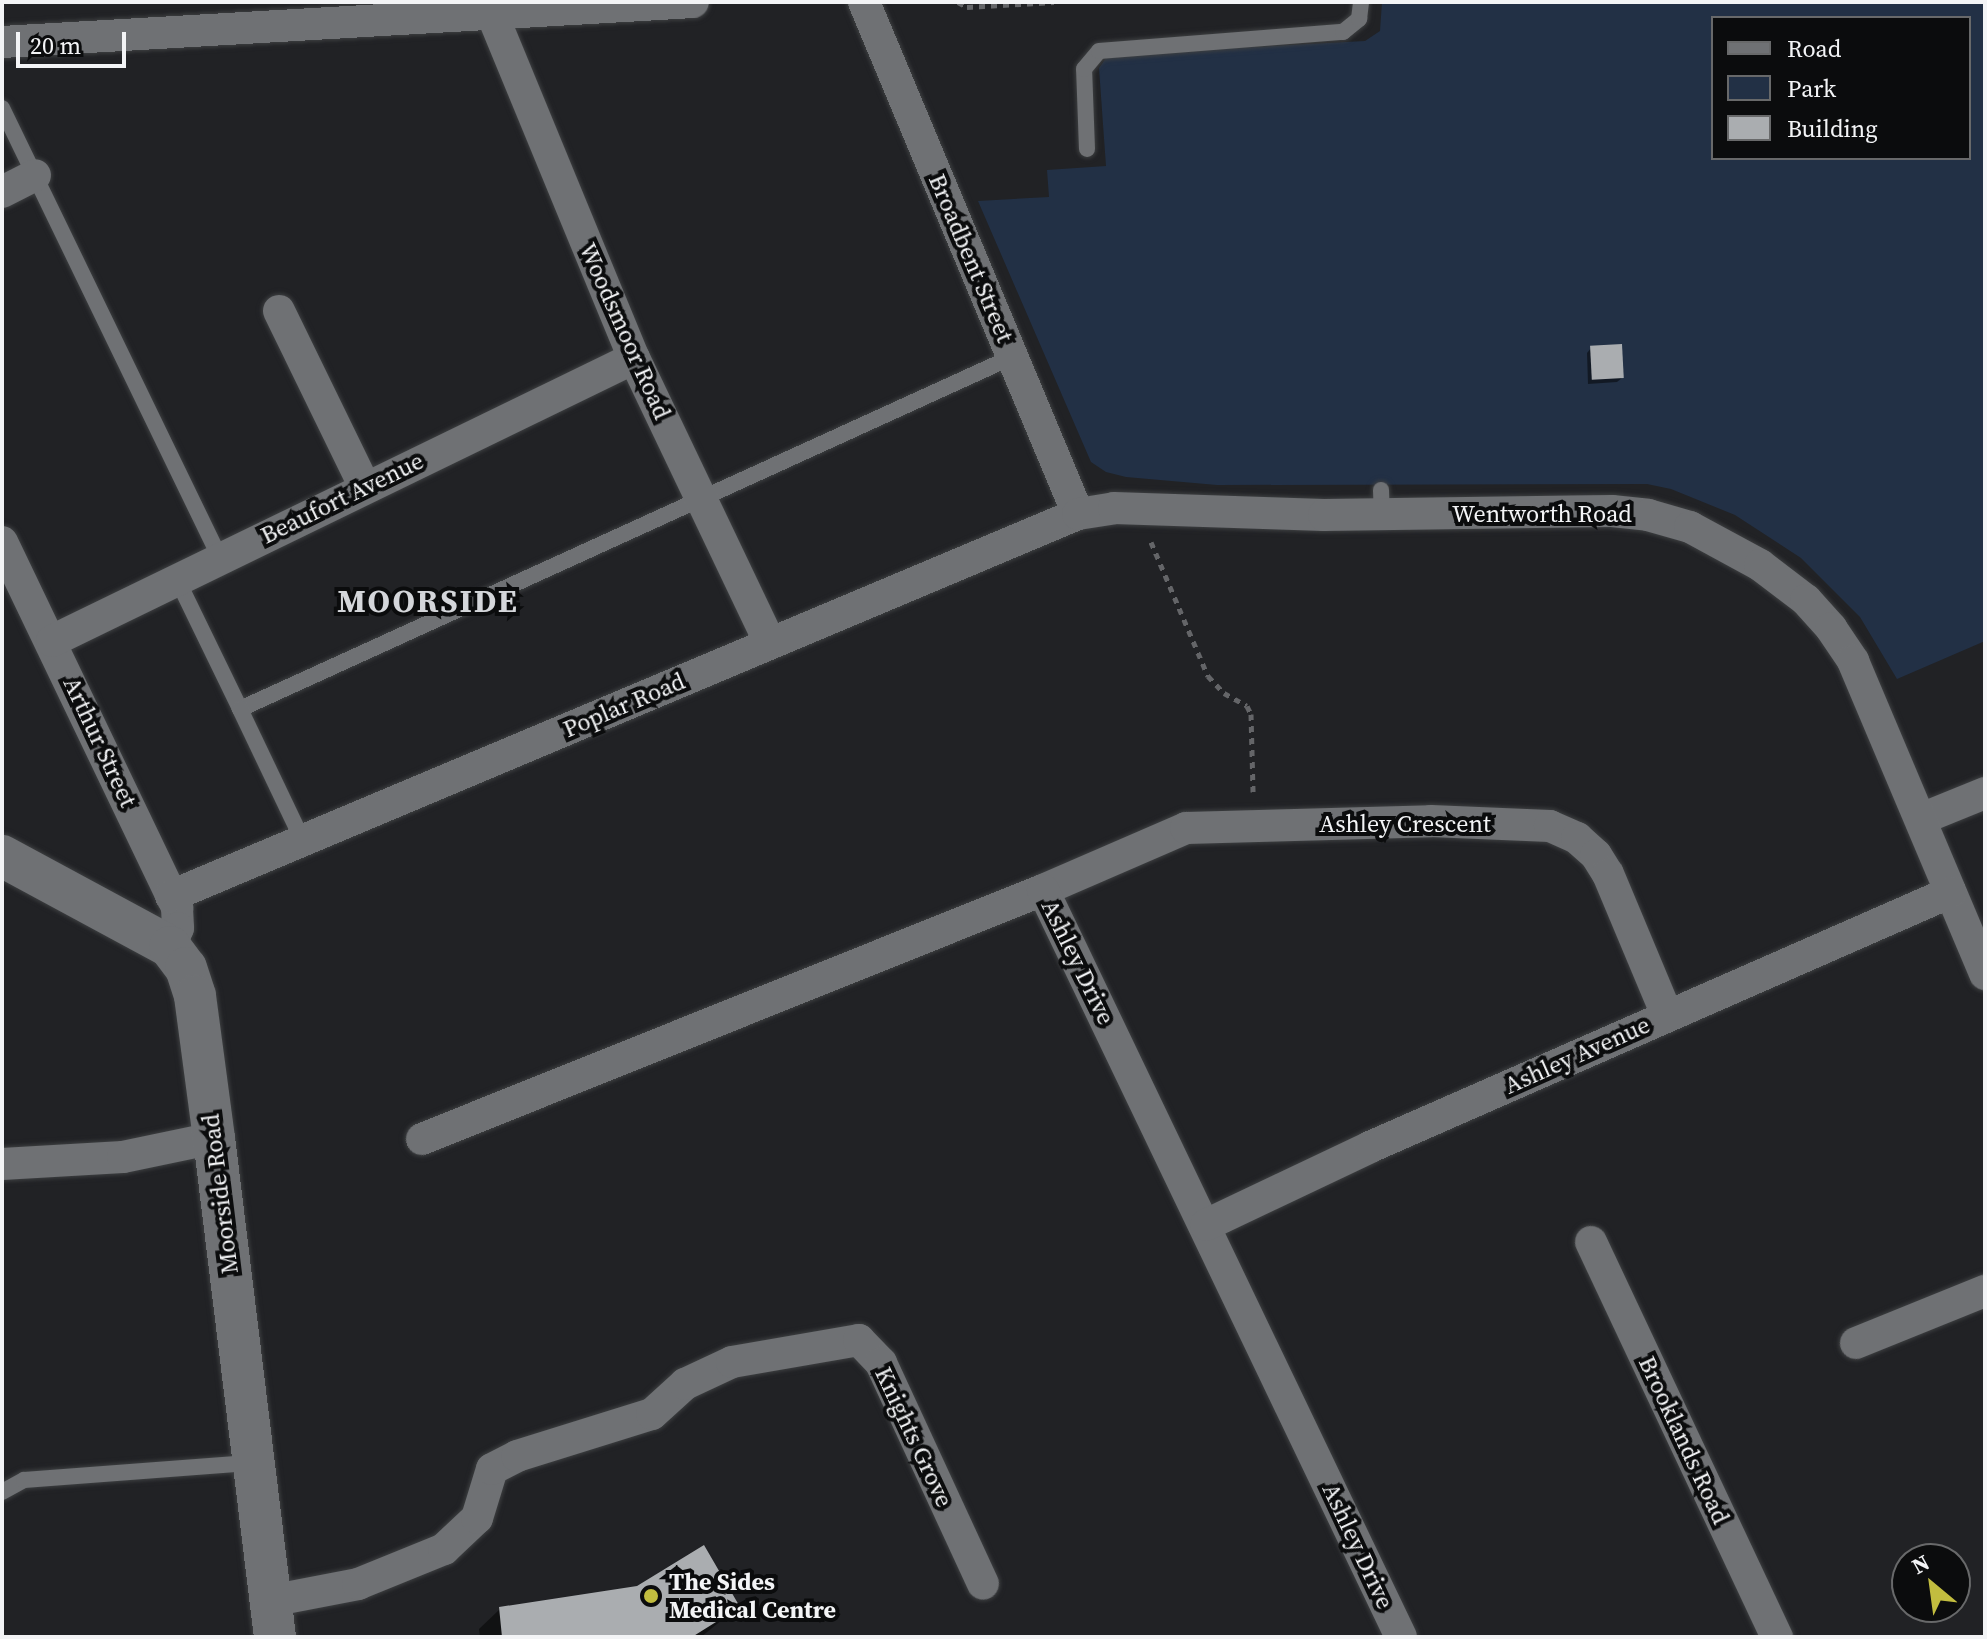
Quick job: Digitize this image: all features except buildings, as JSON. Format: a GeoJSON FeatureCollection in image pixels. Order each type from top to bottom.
{"type":"FeatureCollection","features":[{"type":"Feature","properties":{"kind":"street"},"geometry":{"type":"LineString","coordinates":[[2,42],[693,2]]}},
{"type":"Feature","properties":{"kind":"street","name":"Broadbent Street"},"geometry":{"type":"LineString","coordinates":[[864,2],[1078,514]]}},
{"type":"Feature","properties":{"kind":"street","name":"Woodsmoor Road"},"geometry":{"type":"LineString","coordinates":[[492,14],[634,358],[770,643]]}},
{"type":"Feature","properties":{"kind":"street"},"geometry":{"type":"LineString","coordinates":[[2,192],[35,175]]}},
{"type":"Feature","properties":{"kind":"street"},"geometry":{"type":"LineString","coordinates":[[279,311],[365,487]]}},
{"type":"Feature","properties":{"kind":"street","name":"Beaufort Avenue"},"geometry":{"type":"LineString","coordinates":[[52,641],[634,358]]}},
{"type":"Feature","properties":{"kind":"street","name":"Wentworth Road"},"geometry":{"type":"LineString","coordinates":[[1078,514],[1114,508],[1148,510],[1382,502],[1612,500],[1690,527],[1760,565],[1806,600],[1831,628],[1853,661],[1985,974]]}},
{"type":"Feature","properties":{"kind":"street","name":"Poplar Road"},"geometry":{"type":"LineString","coordinates":[[171,896],[1078,514]]}},
{"type":"Feature","properties":{"kind":"street","name":"Arthur Street"},"geometry":{"type":"LineString","coordinates":[[2,542],[52,641],[171,896],[179,923],[170,947]]}},
{"type":"Feature","properties":{"kind":"street"},"geometry":{"type":"LineString","coordinates":[[1921,819],[1985,793]]}},
{"type":"Feature","properties":{"kind":"street","name":"Ashley Crescent"},"geometry":{"type":"LineString","coordinates":[[1043,890],[1186,828],[1446,821],[1550,826],[1577,838],[1596,855],[1608,874],[1667,1015]]}},
{"type":"Feature","properties":{"kind":"street"},"geometry":{"type":"LineString","coordinates":[[2,856],[170,947]]}},
{"type":"Feature","properties":{"kind":"street","name":"Ashley Drive"},"geometry":{"type":"LineString","coordinates":[[422,1139],[1043,890],[1401,1637]]}},
{"type":"Feature","properties":{"kind":"street","name":"Ashley Avenue"},"geometry":{"type":"LineString","coordinates":[[1206,1225],[1370,1147],[1951,892]]}},
{"type":"Feature","properties":{"kind":"street","name":"Moorside Road"},"geometry":{"type":"LineString","coordinates":[[170,947],[186,968],[195,996],[273,1619]]}},
{"type":"Feature","properties":{"kind":"street"},"geometry":{"type":"LineString","coordinates":[[2,1164],[123,1157],[214,1138]]}},
{"type":"Feature","properties":{"kind":"street","name":"Brooklands Road"},"geometry":{"type":"LineString","coordinates":[[1591,1242],[1777,1637]]}},
{"type":"Feature","properties":{"kind":"street"},"geometry":{"type":"LineString","coordinates":[[1856,1343],[1985,1291]]}},
{"type":"Feature","properties":{"kind":"street","name":"Knights Grove"},"geometry":{"type":"LineString","coordinates":[[273,1619],[444,1549],[477,1518],[492,1469],[517,1456],[652,1414],[685,1384],[732,1362],[859,1340],[881,1363],[983,1584]]}},
{"type":"Feature","properties":{"kind":"lane"},"geometry":{"type":"LineString","coordinates":[[1087,149],[1084,69],[1099,51],[1343,32],[1359,19],[1361,2]]}},
{"type":"Feature","properties":{"kind":"lane"},"geometry":{"type":"LineString","coordinates":[[2,108],[220,558]]}},
{"type":"Feature","properties":{"kind":"lane"},"geometry":{"type":"LineString","coordinates":[[240,709],[1012,357]]}},
{"type":"Feature","properties":{"kind":"lane"},"geometry":{"type":"LineString","coordinates":[[177,579],[303,841]]}},
{"type":"Feature","properties":{"kind":"lane"},"geometry":{"type":"LineString","coordinates":[[2,1492],[24,1480],[252,1463]]}},
{"type":"Feature","properties":{"kind":"path"},"geometry":{"type":"LineString","coordinates":[[958,2],[967,7],[1054,2]]}},
{"type":"Feature","properties":{"kind":"path"},"geometry":{"type":"LineString","coordinates":[[1148,510],[1150,539],[1208,676],[1224,693],[1247,706],[1251,714],[1254,825]]}},
{"type":"Feature","properties":{"kind":"green space"},"geometry":{"type":"Polygon","coordinates":[[[1382,2],[1985,2],[1985,641],[1897,679],[1860,617],[1801,558],[1735,515],[1671,489],[1647,484],[1217,485],[1126,477],[1106,472],[1091,462],[978,201],[1049,197],[1047,170],[1106,166],[1099,68],[1106,58],[1117,54],[1365,41],[1380,31],[1382,2]]]}},
{"type":"Feature","properties":{"kind":"place","name":"The Sides Medical Centre"},"geometry":{"type":"Point","coordinates":[651,1596]}},
{"type":"Feature","properties":{"kind":"district","name":"MOORSIDE"},"geometry":{"type":"Point","coordinates":[428,601]}}]}
